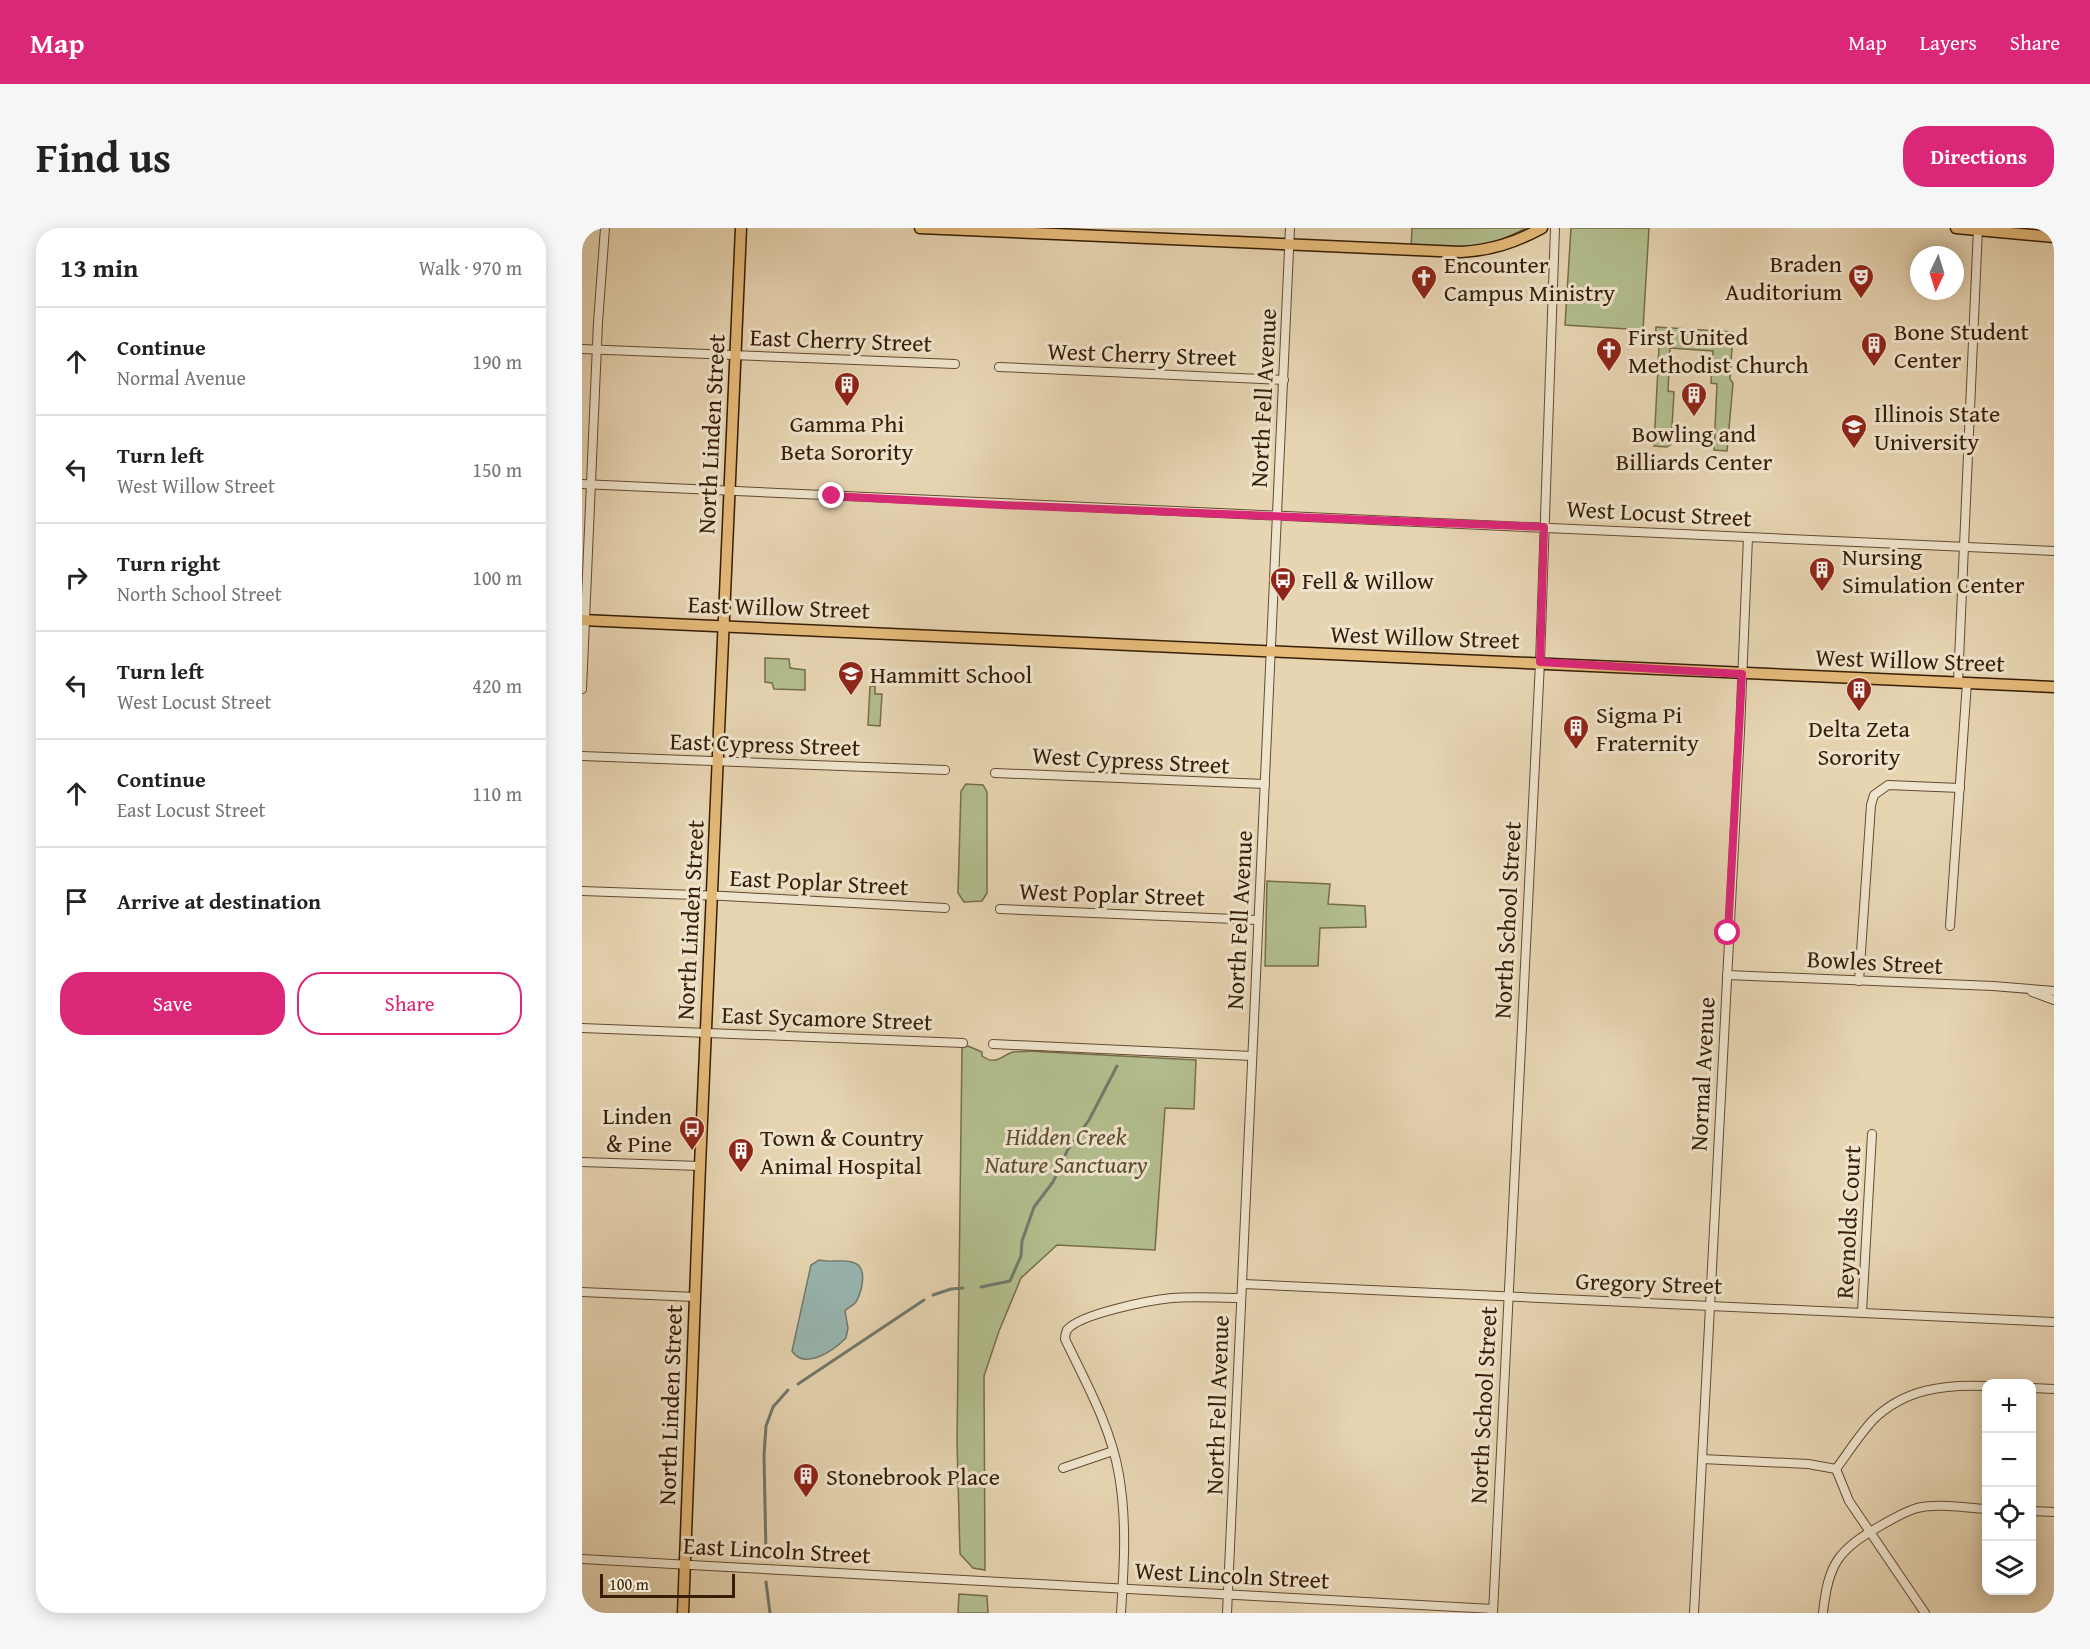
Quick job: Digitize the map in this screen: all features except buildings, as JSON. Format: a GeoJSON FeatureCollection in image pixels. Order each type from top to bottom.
{"type":"FeatureCollection","features":[{"type":"Feature","properties":{"kind":"main road","name":"North Linden Street"},"geometry":{"type":"LineString","coordinates":[[683,1613],[741,228]]}},
{"type":"Feature","properties":{"kind":"main road"},"geometry":{"type":"LineString","coordinates":[[920,228],[1461,252],[1487,250],[1514,242],[1542,228]]}},
{"type":"Feature","properties":{"kind":"main road"},"geometry":{"type":"LineString","coordinates":[[1956,228],[2054,237]]}},
{"type":"Feature","properties":{"kind":"main road","name":"East Willow Street"},"geometry":{"type":"LineString","coordinates":[[584,620],[974,637]]}},
{"type":"Feature","properties":{"kind":"main road","name":"West Willow Street"},"geometry":{"type":"LineString","coordinates":[[974,637],[2054,687]]}},
{"type":"Feature","properties":{"kind":"street"},"geometry":{"type":"LineString","coordinates":[[582,689],[600,275],[605,228]]}},
{"type":"Feature","properties":{"kind":"street","name":"North Fell Avenue"},"geometry":{"type":"LineString","coordinates":[[1227,1613],[1290,228]]}},
{"type":"Feature","properties":{"kind":"street","name":"North School Street"},"geometry":{"type":"LineString","coordinates":[[1493,1611],[1540,662],[1555,228]]}},
{"type":"Feature","properties":{"kind":"street"},"geometry":{"type":"LineString","coordinates":[[1950,926],[1960,788],[1963,546],[1978,229]]}},
{"type":"Feature","properties":{"kind":"street","name":"East Cherry Street"},"geometry":{"type":"LineString","coordinates":[[582,349],[955,364]]}},
{"type":"Feature","properties":{"kind":"street","name":"West Cherry Street"},"geometry":{"type":"LineString","coordinates":[[999,367],[1284,380]]}},
{"type":"Feature","properties":{"kind":"street","name":"West Locust Street"},"geometry":{"type":"LineString","coordinates":[[582,484],[2054,551]]}},
{"type":"Feature","properties":{"kind":"street","name":"Normal Avenue"},"geometry":{"type":"LineString","coordinates":[[1695,1613],[1748,537]]}},
{"type":"Feature","properties":{"kind":"street","name":"East Cypress Street"},"geometry":{"type":"LineString","coordinates":[[582,756],[945,770]]}},
{"type":"Feature","properties":{"kind":"street","name":"West Cypress Street"},"geometry":{"type":"LineString","coordinates":[[995,773],[1265,784]]}},
{"type":"Feature","properties":{"kind":"street"},"geometry":{"type":"LineString","coordinates":[[1859,981],[1871,806],[1874,795],[1888,785],[1960,788]]}},
{"type":"Feature","properties":{"kind":"street","name":"East Poplar Street"},"geometry":{"type":"LineString","coordinates":[[582,891],[945,908]]}},
{"type":"Feature","properties":{"kind":"street","name":"West Poplar Street"},"geometry":{"type":"LineString","coordinates":[[1000,909],[1258,920]]}},
{"type":"Feature","properties":{"kind":"street","name":"Bowles Street"},"geometry":{"type":"LineString","coordinates":[[1727,975],[2054,991]]}},
{"type":"Feature","properties":{"kind":"street","name":"Bowles Street"},"geometry":{"type":"LineString","coordinates":[[2021,988],[2054,1000]]}},
{"type":"Feature","properties":{"kind":"street","name":"East Sycamore Street"},"geometry":{"type":"LineString","coordinates":[[582,1028],[963,1043]]}},
{"type":"Feature","properties":{"kind":"street"},"geometry":{"type":"LineString","coordinates":[[993,1044],[1252,1056]]}},
{"type":"Feature","properties":{"kind":"street","name":"Reynolds Court"},"geometry":{"type":"LineString","coordinates":[[1862,1312],[1872,1134]]}},
{"type":"Feature","properties":{"kind":"street"},"geometry":{"type":"LineString","coordinates":[[582,1162],[700,1167]]}},
{"type":"Feature","properties":{"kind":"street","name":"Gregory Street"},"geometry":{"type":"LineString","coordinates":[[1243,1284],[2054,1322]]}},
{"type":"Feature","properties":{"kind":"street"},"geometry":{"type":"LineString","coordinates":[[582,1292],[695,1297]]}},
{"type":"Feature","properties":{"kind":"street"},"geometry":{"type":"LineString","coordinates":[[1121,1613],[1124,1512],[1119,1473],[1113,1451],[1085,1379],[1065,1339],[1068,1328],[1113,1310],[1144,1302],[1172,1298],[1241,1298]]}},
{"type":"Feature","properties":{"kind":"street"},"geometry":{"type":"LineString","coordinates":[[1836,1469],[1873,1421],[1889,1406],[1933,1388],[1960,1385],[1982,1386]]}},
{"type":"Feature","properties":{"kind":"street"},"geometry":{"type":"LineString","coordinates":[[2036,1388],[2054,1389]]}},
{"type":"Feature","properties":{"kind":"street"},"geometry":{"type":"LineString","coordinates":[[1063,1468],[1113,1451]]}},
{"type":"Feature","properties":{"kind":"street"},"geometry":{"type":"LineString","coordinates":[[1702,1459],[1808,1464],[1836,1469]]}},
{"type":"Feature","properties":{"kind":"street"},"geometry":{"type":"LineString","coordinates":[[1836,1469],[1850,1501],[1925,1613]]}},
{"type":"Feature","properties":{"kind":"street"},"geometry":{"type":"LineString","coordinates":[[1823,1613],[1824,1598],[1834,1566],[1841,1553],[1854,1542],[1900,1514],[1919,1508],[1982,1509]]}},
{"type":"Feature","properties":{"kind":"street"},"geometry":{"type":"LineString","coordinates":[[2036,1511],[2054,1512]]}},
{"type":"Feature","properties":{"kind":"street","name":"East Lincoln Street"},"geometry":{"type":"LineString","coordinates":[[582,1560],[969,1581]]}},
{"type":"Feature","properties":{"kind":"street","name":"West Lincoln Street"},"geometry":{"type":"LineString","coordinates":[[969,1581],[1493,1611]]}},
{"type":"Feature","properties":{"kind":"green space"},"geometry":{"type":"Polygon","coordinates":[[[1412,228],[1526,228],[1483,245],[1411,247],[1412,228]]]}},
{"type":"Feature","properties":{"kind":"green space"},"geometry":{"type":"Polygon","coordinates":[[[1571,228],[1649,228],[1643,330],[1565,325],[1571,228]]]}},
{"type":"Feature","properties":{"kind":"green space"},"geometry":{"type":"Polygon","coordinates":[[[1656,327],[1733,332],[1730,379],[1733,383],[1727,451],[1714,450],[1717,384],[1711,383],[1713,351],[1670,348],[1668,391],[1674,392],[1671,444],[1667,447],[1654,446],[1659,347],[1655,342],[1656,327]]]}},
{"type":"Feature","properties":{"kind":"green space"},"geometry":{"type":"Polygon","coordinates":[[[765,658],[789,659],[790,668],[805,670],[805,690],[774,689],[772,683],[765,682],[765,658]]]}},
{"type":"Feature","properties":{"kind":"green space"},"geometry":{"type":"Polygon","coordinates":[[[870,686],[875,686],[875,694],[882,694],[880,726],[868,725],[870,686]]]}},
{"type":"Feature","properties":{"kind":"green space"},"geometry":{"type":"Polygon","coordinates":[[[966,784],[983,785],[987,792],[987,893],[982,901],[964,902],[958,893],[961,791],[966,784]]]}},
{"type":"Feature","properties":{"kind":"green space"},"geometry":{"type":"Polygon","coordinates":[[[1267,881],[1330,884],[1328,904],[1365,906],[1366,927],[1320,928],[1318,966],[1265,966],[1267,881]]]}},
{"type":"Feature","properties":{"kind":"green space","name":"Hidden Creek Nature Sanctuary"},"geometry":{"type":"Polygon","coordinates":[[[968,1046],[982,1052],[982,1056],[991,1060],[1013,1052],[1028,1051],[1196,1060],[1194,1109],[1165,1108],[1155,1250],[1057,1245],[1021,1278],[999,1331],[984,1376],[985,1570],[973,1568],[960,1554],[957,1442],[962,1048],[968,1046]]]}},
{"type":"Feature","properties":{"kind":"green space"},"geometry":{"type":"Polygon","coordinates":[[[959,1594],[987,1596],[988,1613],[958,1613],[959,1594]]]}},
{"type":"Feature","properties":{"kind":"water"},"geometry":{"type":"Polygon","coordinates":[[[819,1260],[848,1261],[857,1264],[861,1268],[862,1286],[856,1302],[845,1311],[848,1328],[846,1338],[827,1353],[812,1359],[804,1359],[792,1351],[811,1265],[819,1260]]]}},
{"type":"Feature","properties":{"kind":"waterway"},"geometry":{"type":"LineString","coordinates":[[981,1287],[1010,1281],[1021,1256],[1022,1241],[1034,1207],[1053,1182],[1067,1151],[1089,1120],[1117,1066]]}},
{"type":"Feature","properties":{"kind":"waterway"},"geometry":{"type":"LineString","coordinates":[[933,1295],[963,1288]]}},
{"type":"Feature","properties":{"kind":"waterway"},"geometry":{"type":"LineString","coordinates":[[798,1384],[924,1300]]}},
{"type":"Feature","properties":{"kind":"waterway"},"geometry":{"type":"LineString","coordinates":[[766,1554],[764,1455],[766,1426],[773,1407],[788,1390]]}},
{"type":"Feature","properties":{"kind":"waterway"},"geometry":{"type":"LineString","coordinates":[[766,1582],[770,1613]]}},
{"type":"Feature","properties":{"kind":"place","name":"Braden Auditorium"},"geometry":{"type":"Point","coordinates":[1861,300]}},
{"type":"Feature","properties":{"kind":"place","name":"Encounter Campus Ministry"},"geometry":{"type":"Point","coordinates":[1424,301]}},
{"type":"Feature","properties":{"kind":"place","name":"Bone Student Center"},"geometry":{"type":"Point","coordinates":[1874,368]}},
{"type":"Feature","properties":{"kind":"place","name":"First United Methodist Church"},"geometry":{"type":"Point","coordinates":[1609,373]}},
{"type":"Feature","properties":{"kind":"place","name":"Gamma Phi Beta Sorority"},"geometry":{"type":"Point","coordinates":[847,408]}},
{"type":"Feature","properties":{"kind":"place","name":"Bowling and Billiards Center"},"geometry":{"type":"Point","coordinates":[1694,418]}},
{"type":"Feature","properties":{"kind":"place","name":"Illinois State University"},"geometry":{"type":"Point","coordinates":[1854,450]}},
{"type":"Feature","properties":{"kind":"place","name":"Nursing Simulation Center"},"geometry":{"type":"Point","coordinates":[1822,593]}},
{"type":"Feature","properties":{"kind":"place","name":"Fell & Willow"},"geometry":{"type":"Point","coordinates":[1283,603]}},
{"type":"Feature","properties":{"kind":"place","name":"Hammitt School"},"geometry":{"type":"Point","coordinates":[851,697]}},
{"type":"Feature","properties":{"kind":"place","name":"Delta Zeta Sorority"},"geometry":{"type":"Point","coordinates":[1859,713]}},
{"type":"Feature","properties":{"kind":"place","name":"Sigma Pi Fraternity"},"geometry":{"type":"Point","coordinates":[1576,751]}},
{"type":"Feature","properties":{"kind":"place","name":"Linden & Pine"},"geometry":{"type":"Point","coordinates":[692,1152]}},
{"type":"Feature","properties":{"kind":"place","name":"Town & Country Animal Hospital"},"geometry":{"type":"Point","coordinates":[741,1174]}},
{"type":"Feature","properties":{"kind":"place","name":"Stonebrook Place"},"geometry":{"type":"Point","coordinates":[806,1499]}},
{"type":"Feature","properties":{"kind":"route"},"geometry":{"type":"LineString","coordinates":[[832,496],[1544,527],[1540,662],[1742,674],[1728,933]]}}]}
